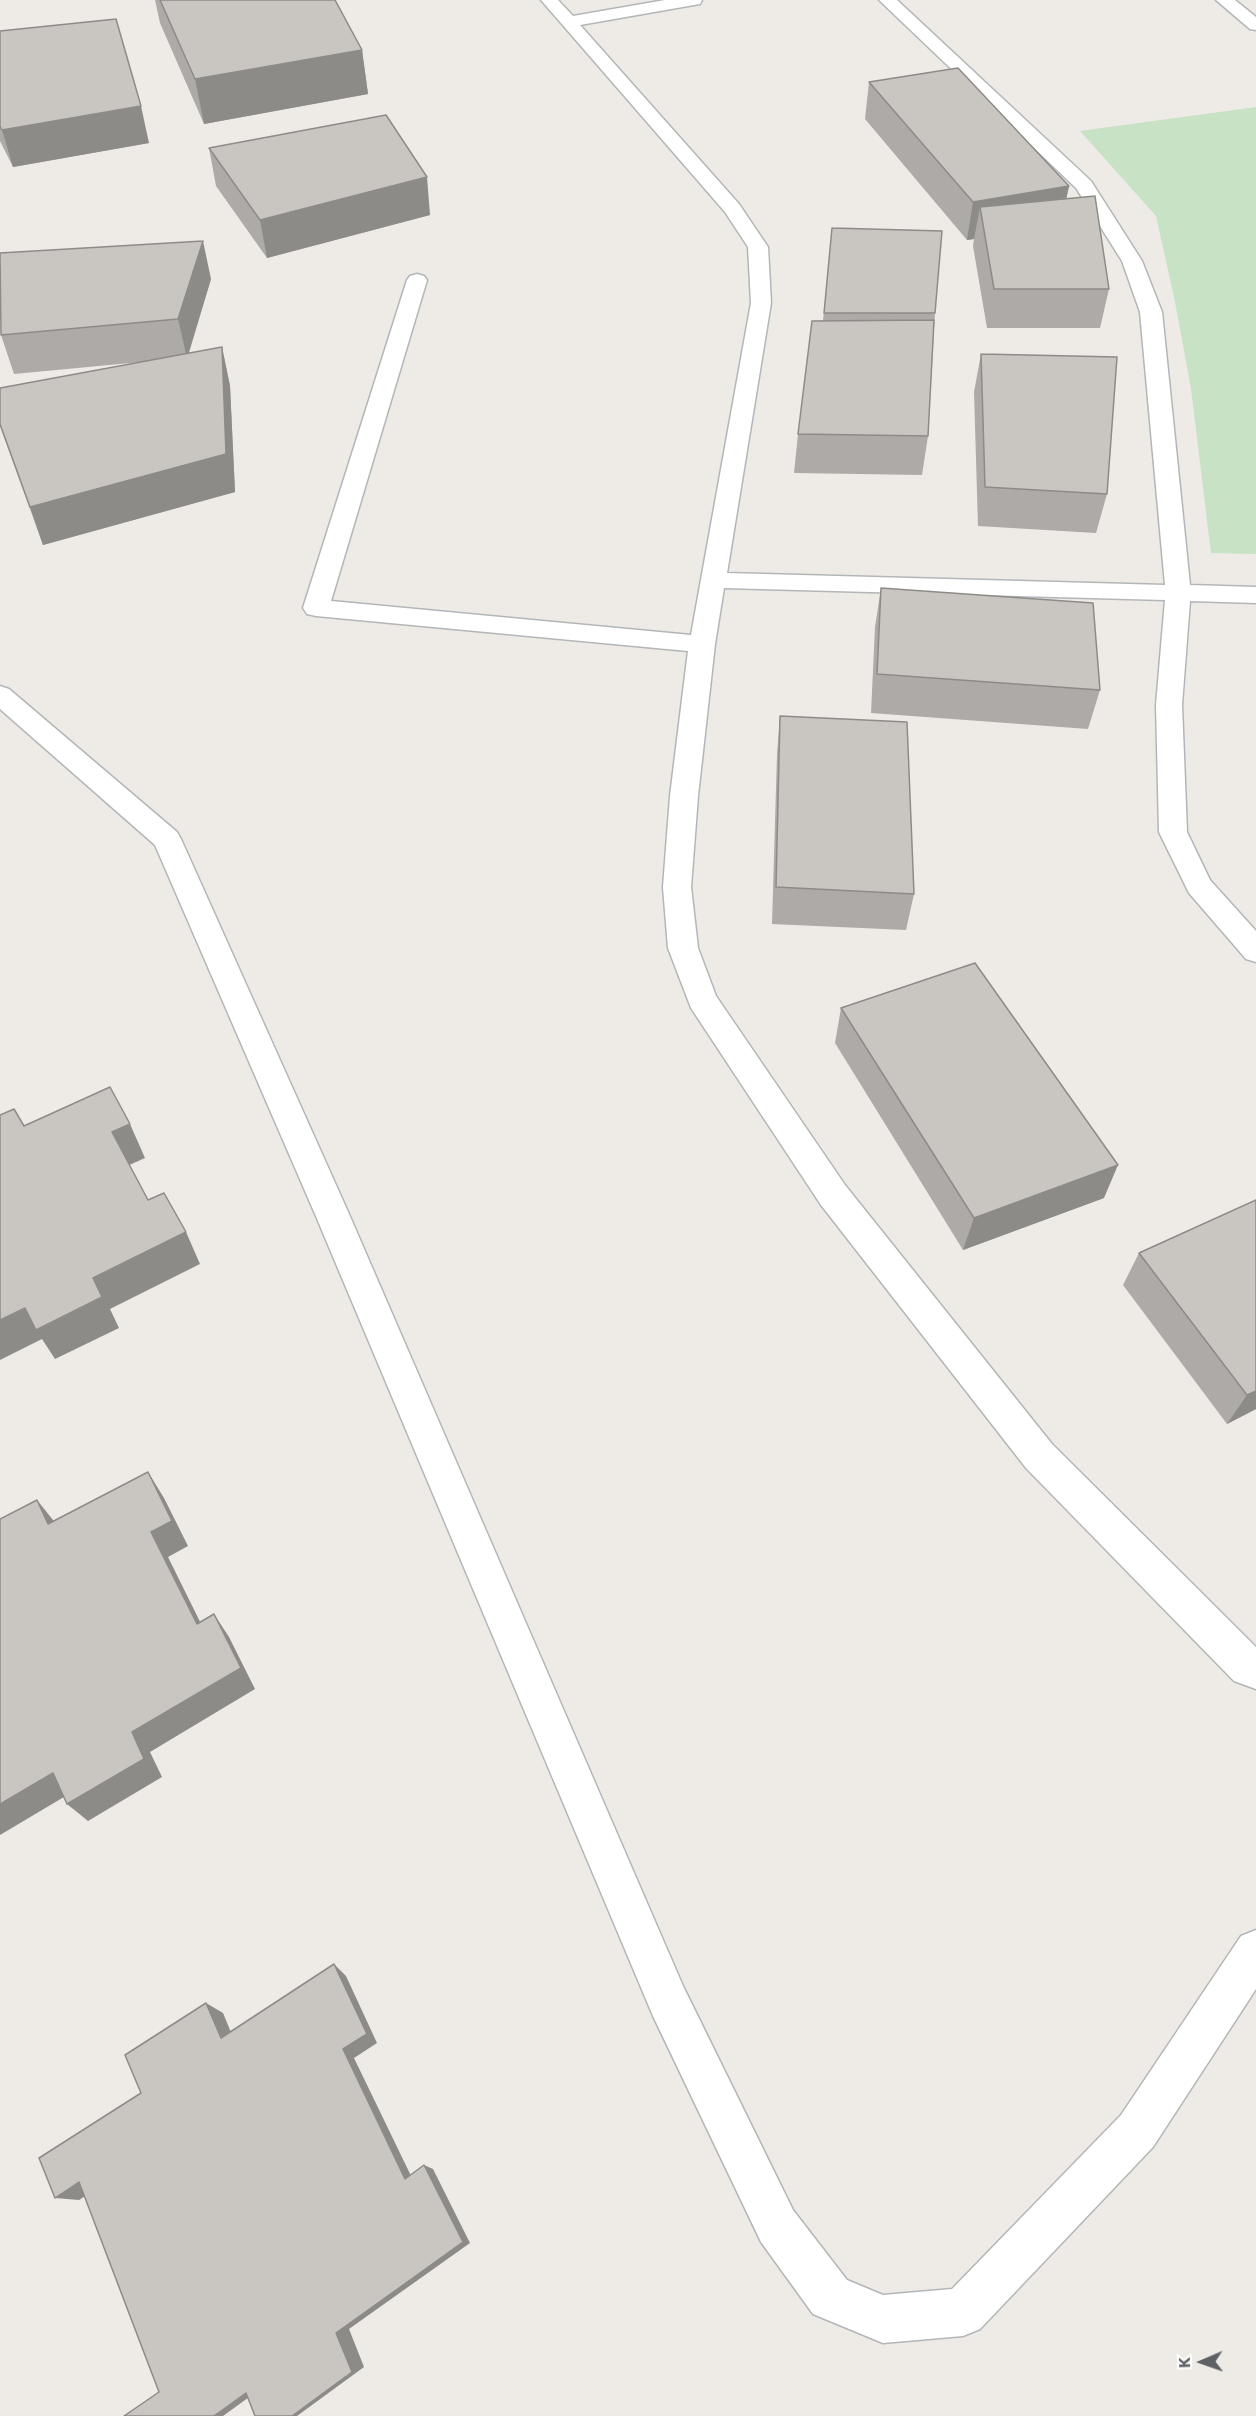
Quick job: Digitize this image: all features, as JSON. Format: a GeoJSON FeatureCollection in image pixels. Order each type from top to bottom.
{"type":"FeatureCollection","features":[{"type":"Feature","properties":{"kind":"street"},"geometry":{"type":"LineString","coordinates":[[549,0],[732,208],[758,248],[761,303],[715,580],[702,644],[684,796],[677,887],[683,948],[702,1000],[833,1195],[1039,1456],[1248,1667],[1256,1670]]}},
{"type":"Feature","properties":{"kind":"street"},"geometry":{"type":"LineString","coordinates":[[569,22],[694,0]]}},
{"type":"Feature","properties":{"kind":"street"},"geometry":{"type":"LineString","coordinates":[[887,0],[1084,185],[1132,261],[1151,312],[1178,592],[1169,705],[1173,832],[1199,886],[1256,951]]}},
{"type":"Feature","properties":{"kind":"street"},"geometry":{"type":"LineString","coordinates":[[1224,0],[1256,25]]}},
{"type":"Feature","properties":{"kind":"street"},"geometry":{"type":"LineString","coordinates":[[417,280],[316,608],[702,644]]}},
{"type":"Feature","properties":{"kind":"street"},"geometry":{"type":"LineString","coordinates":[[715,580],[1256,595]]}},
{"type":"Feature","properties":{"kind":"street"},"geometry":{"type":"LineString","coordinates":[[0,694],[167,839],[332,1214],[668,2001],[777,2226],[830,2297],[883,2319],[963,2312],[1137,2131],[1256,1951]]}},
{"type":"Feature","properties":{"kind":"green space"},"geometry":{"type":"Polygon","coordinates":[[[1256,107],[1256,554],[1211,553],[1191,389],[1156,216],[1080,131],[1256,107]]]}},
{"type":"Feature","properties":{"kind":"building"},"geometry":{"type":"Polygon","coordinates":[[[160,0],[335,0],[362,50],[195,79],[160,0]]]}},
{"type":"Feature","properties":{"kind":"building"},"geometry":{"type":"Polygon","coordinates":[[[116,19],[141,106],[2,130],[0,126],[0,31],[116,19]]]}},
{"type":"Feature","properties":{"kind":"building"},"geometry":{"type":"Polygon","coordinates":[[[958,68],[1069,186],[973,202],[869,82],[958,68]]]}},
{"type":"Feature","properties":{"kind":"building"},"geometry":{"type":"Polygon","coordinates":[[[386,115],[427,177],[260,220],[209,148],[386,115]]]}},
{"type":"Feature","properties":{"kind":"building"},"geometry":{"type":"Polygon","coordinates":[[[1095,196],[1109,289],[994,289],[980,207],[1095,196]]]}},
{"type":"Feature","properties":{"kind":"building"},"geometry":{"type":"Polygon","coordinates":[[[832,228],[942,231],[935,313],[824,313],[832,228]]]}},
{"type":"Feature","properties":{"kind":"building"},"geometry":{"type":"Polygon","coordinates":[[[203,241],[178,319],[1,335],[0,253],[203,241]]]}},
{"type":"Feature","properties":{"kind":"building"},"geometry":{"type":"Polygon","coordinates":[[[934,320],[928,436],[798,434],[812,321],[934,320]]]}},
{"type":"Feature","properties":{"kind":"building"},"geometry":{"type":"Polygon","coordinates":[[[222,347],[226,454],[30,507],[0,424],[0,388],[222,347]]]}},
{"type":"Feature","properties":{"kind":"building"},"geometry":{"type":"Polygon","coordinates":[[[981,354],[1117,357],[1107,494],[985,487],[981,354]]]}},
{"type":"Feature","properties":{"kind":"building"},"geometry":{"type":"Polygon","coordinates":[[[881,588],[1093,603],[1100,690],[877,674],[881,588]]]}},
{"type":"Feature","properties":{"kind":"building"},"geometry":{"type":"Polygon","coordinates":[[[780,716],[907,722],[914,894],[776,887],[780,716]]]}},
{"type":"Feature","properties":{"kind":"building"},"geometry":{"type":"Polygon","coordinates":[[[975,963],[1118,1165],[974,1218],[841,1008],[975,963]]]}},
{"type":"Feature","properties":{"kind":"building"},"geometry":{"type":"Polygon","coordinates":[[[110,1087],[130,1124],[112,1132],[148,1200],[164,1193],[186,1232],[93,1278],[102,1297],[36,1330],[25,1308],[0,1320],[0,1115],[14,1109],[24,1126],[110,1087]]]}},
{"type":"Feature","properties":{"kind":"building"},"geometry":{"type":"Polygon","coordinates":[[[1256,1200],[1256,1391],[1247,1395],[1139,1253],[1256,1200]]]}},
{"type":"Feature","properties":{"kind":"building"},"geometry":{"type":"Polygon","coordinates":[[[148,1472],[172,1521],[151,1532],[197,1624],[214,1614],[241,1668],[132,1732],[144,1759],[67,1804],[53,1773],[0,1804],[0,1519],[37,1500],[48,1524],[148,1472]]]}},
{"type":"Feature","properties":{"kind":"building"},"geometry":{"type":"Polygon","coordinates":[[[334,1964],[367,2034],[343,2049],[405,2179],[424,2165],[463,2242],[336,2333],[352,2372],[292,2416],[255,2416],[246,2393],[214,2416],[124,2416],[159,2392],[79,2182],[55,2198],[39,2158],[141,2093],[125,2055],[206,2003],[221,2038],[334,1964]]]}}]}
